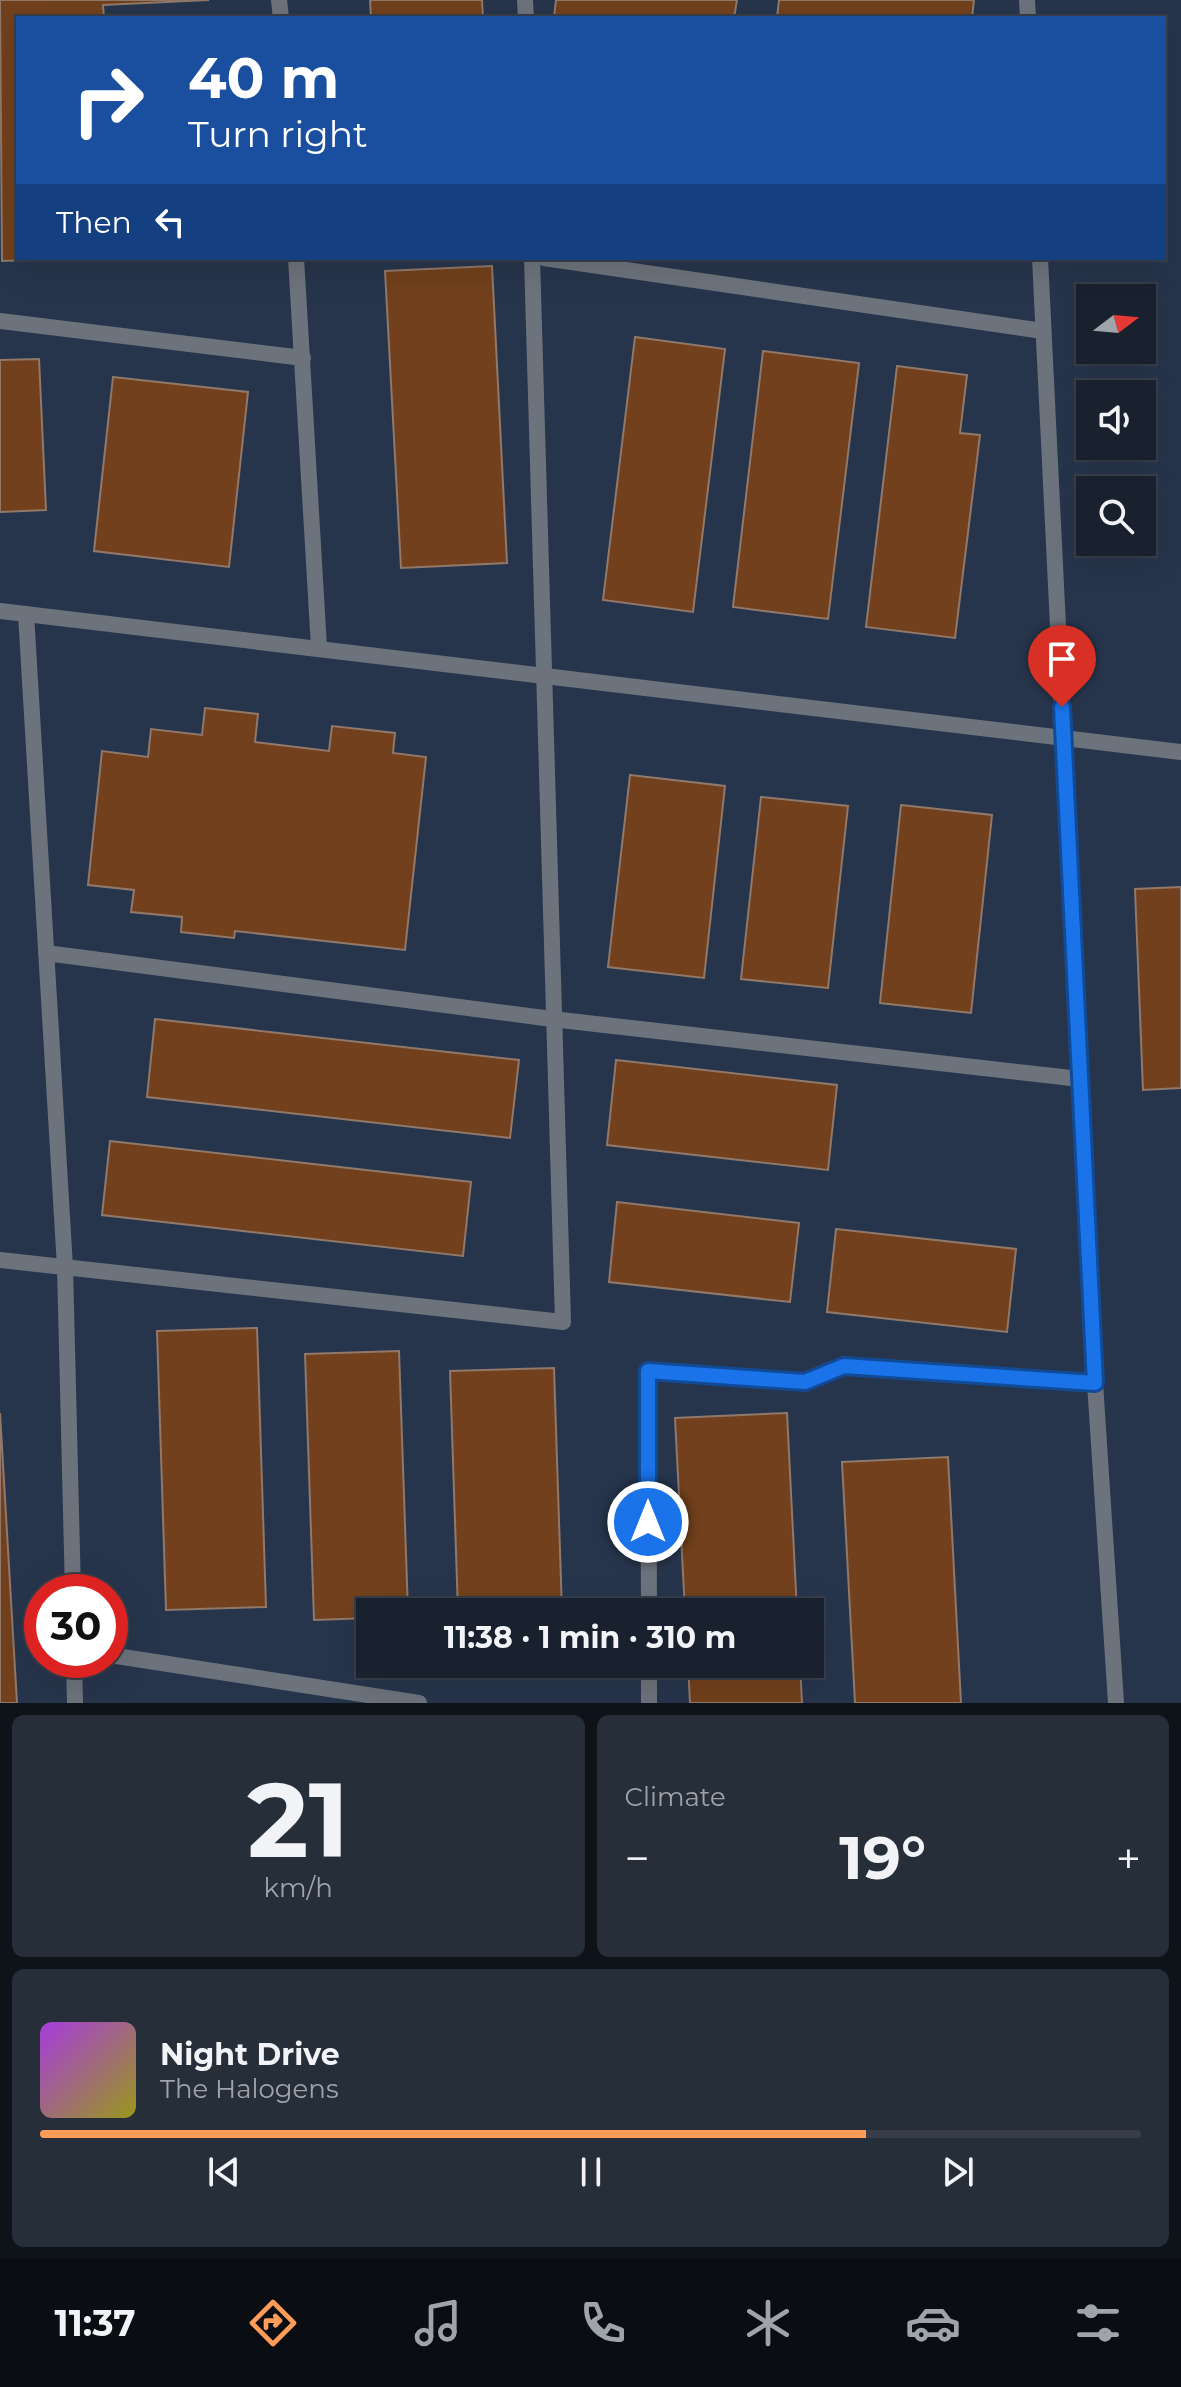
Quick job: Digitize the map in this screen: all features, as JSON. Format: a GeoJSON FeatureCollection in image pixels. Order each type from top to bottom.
{"type":"FeatureCollection","features":[{"type":"Feature","properties":{"kind":"street"},"geometry":{"type":"LineString","coordinates":[[296,260],[319,647]]}},
{"type":"Feature","properties":{"kind":"street"},"geometry":{"type":"LineString","coordinates":[[0,1260],[563,1322],[532,260]]}},
{"type":"Feature","properties":{"kind":"street"},"geometry":{"type":"LineString","coordinates":[[558,260],[1043,331]]}},
{"type":"Feature","properties":{"kind":"street"},"geometry":{"type":"LineString","coordinates":[[1040,260],[1095,1383],[1116,1703]]}},
{"type":"Feature","properties":{"kind":"street"},"geometry":{"type":"LineString","coordinates":[[0,321],[303,358]]}},
{"type":"Feature","properties":{"kind":"street"},"geometry":{"type":"LineString","coordinates":[[0,611],[1181,752]]}},
{"type":"Feature","properties":{"kind":"street"},"geometry":{"type":"LineString","coordinates":[[26,614],[65,1267],[73,1574]]}},
{"type":"Feature","properties":{"kind":"street"},"geometry":{"type":"LineString","coordinates":[[46,953],[552,1019],[1080,1079]]}},
{"type":"Feature","properties":{"kind":"street"},"geometry":{"type":"LineString","coordinates":[[649,1598],[648,1371],[805,1382],[844,1366],[1095,1383]]}},
{"type":"Feature","properties":{"kind":"street"},"geometry":{"type":"LineString","coordinates":[[128,1658],[419,1703]]}},
{"type":"Feature","properties":{"kind":"street"},"geometry":{"type":"LineString","coordinates":[[74,1678],[75,1703]]}},
{"type":"Feature","properties":{"kind":"street"},"geometry":{"type":"LineString","coordinates":[[649,1678],[649,1703]]}},
{"type":"Feature","properties":{"kind":"shaded area"},"geometry":{"type":"Polygon","coordinates":[[[0,0],[1181,0],[1181,1703],[0,1703],[0,0]]]}},
{"type":"Feature","properties":{"kind":"building"},"geometry":{"type":"Polygon","coordinates":[[[0,0],[209,0],[103,5],[104,16],[16,16],[16,260],[30,260],[2,261],[0,0]]]}},
{"type":"Feature","properties":{"kind":"building"},"geometry":{"type":"Polygon","coordinates":[[[370,0],[482,0],[483,16],[371,16],[370,0]]]}},
{"type":"Feature","properties":{"kind":"building"},"geometry":{"type":"Polygon","coordinates":[[[556,0],[737,0],[734,16],[554,16],[556,0]]]}},
{"type":"Feature","properties":{"kind":"building"},"geometry":{"type":"Polygon","coordinates":[[[779,0],[974,0],[972,16],[777,16],[779,0]]]}},
{"type":"Feature","properties":{"kind":"building"},"geometry":{"type":"Polygon","coordinates":[[[492,266],[507,563],[401,568],[385,271],[492,266]]]}},
{"type":"Feature","properties":{"kind":"building"},"geometry":{"type":"Polygon","coordinates":[[[635,337],[725,349],[693,612],[603,600],[635,337]]]}},
{"type":"Feature","properties":{"kind":"building"},"geometry":{"type":"Polygon","coordinates":[[[763,351],[859,363],[828,619],[733,607],[763,351]]]}},
{"type":"Feature","properties":{"kind":"building"},"geometry":{"type":"Polygon","coordinates":[[[39,359],[46,510],[0,512],[0,360],[39,359]]]}},
{"type":"Feature","properties":{"kind":"building"},"geometry":{"type":"Polygon","coordinates":[[[897,366],[967,375],[960,433],[980,435],[955,638],[866,627],[897,366]]]}},
{"type":"Feature","properties":{"kind":"building"},"geometry":{"type":"Polygon","coordinates":[[[113,377],[248,392],[229,567],[94,551],[113,377]]]}},
{"type":"Feature","properties":{"kind":"building"},"geometry":{"type":"Polygon","coordinates":[[[205,708],[258,714],[255,742],[329,751],[332,726],[395,733],[393,753],[426,757],[405,950],[235,931],[234,938],[181,932],[182,917],[131,912],[134,890],[88,885],[102,751],[148,757],[151,729],[202,735],[205,708]]]}},
{"type":"Feature","properties":{"kind":"building"},"geometry":{"type":"Polygon","coordinates":[[[630,775],[725,786],[704,978],[608,967],[630,775]]]}},
{"type":"Feature","properties":{"kind":"building"},"geometry":{"type":"Polygon","coordinates":[[[761,797],[848,806],[828,988],[741,979],[761,797]]]}},
{"type":"Feature","properties":{"kind":"building"},"geometry":{"type":"Polygon","coordinates":[[[901,805],[992,815],[971,1013],[880,1003],[901,805]]]}},
{"type":"Feature","properties":{"kind":"building"},"geometry":{"type":"Polygon","coordinates":[[[1181,887],[1181,1088],[1143,1090],[1135,889],[1181,887]]]}},
{"type":"Feature","properties":{"kind":"building"},"geometry":{"type":"Polygon","coordinates":[[[155,1019],[519,1060],[510,1138],[147,1097],[155,1019]]]}},
{"type":"Feature","properties":{"kind":"building"},"geometry":{"type":"Polygon","coordinates":[[[616,1060],[837,1085],[828,1170],[607,1145],[616,1060]]]}},
{"type":"Feature","properties":{"kind":"building"},"geometry":{"type":"Polygon","coordinates":[[[110,1141],[471,1182],[463,1256],[102,1215],[110,1141]]]}},
{"type":"Feature","properties":{"kind":"building"},"geometry":{"type":"Polygon","coordinates":[[[617,1202],[799,1223],[790,1302],[609,1282],[617,1202]]]}},
{"type":"Feature","properties":{"kind":"building"},"geometry":{"type":"Polygon","coordinates":[[[836,1229],[1016,1249],[1007,1332],[827,1312],[836,1229]]]}},
{"type":"Feature","properties":{"kind":"building"},"geometry":{"type":"Polygon","coordinates":[[[257,1328],[266,1607],[166,1610],[157,1331],[257,1328]]]}},
{"type":"Feature","properties":{"kind":"building"},"geometry":{"type":"Polygon","coordinates":[[[399,1351],[408,1598],[356,1598],[356,1618],[314,1620],[305,1354],[399,1351]]]}},
{"type":"Feature","properties":{"kind":"building"},"geometry":{"type":"Polygon","coordinates":[[[554,1368],[562,1598],[458,1598],[450,1371],[554,1368]]]}},
{"type":"Feature","properties":{"kind":"building"},"geometry":{"type":"Polygon","coordinates":[[[0,1413],[17,1703],[0,1703],[0,1413]]]}},
{"type":"Feature","properties":{"kind":"building"},"geometry":{"type":"Polygon","coordinates":[[[787,1413],[796,1598],[684,1598],[675,1418],[787,1413]]]}},
{"type":"Feature","properties":{"kind":"building"},"geometry":{"type":"Polygon","coordinates":[[[948,1457],[961,1703],[855,1703],[842,1462],[948,1457]]]}},
{"type":"Feature","properties":{"kind":"building"},"geometry":{"type":"Polygon","coordinates":[[[689,1678],[801,1678],[802,1703],[690,1703],[689,1678]]]}},
{"type":"Feature","properties":{"kind":"route"},"geometry":{"type":"LineString","coordinates":[[648,1522],[648,1371],[805,1382],[844,1366],[1095,1383],[1062,707]]}}]}
